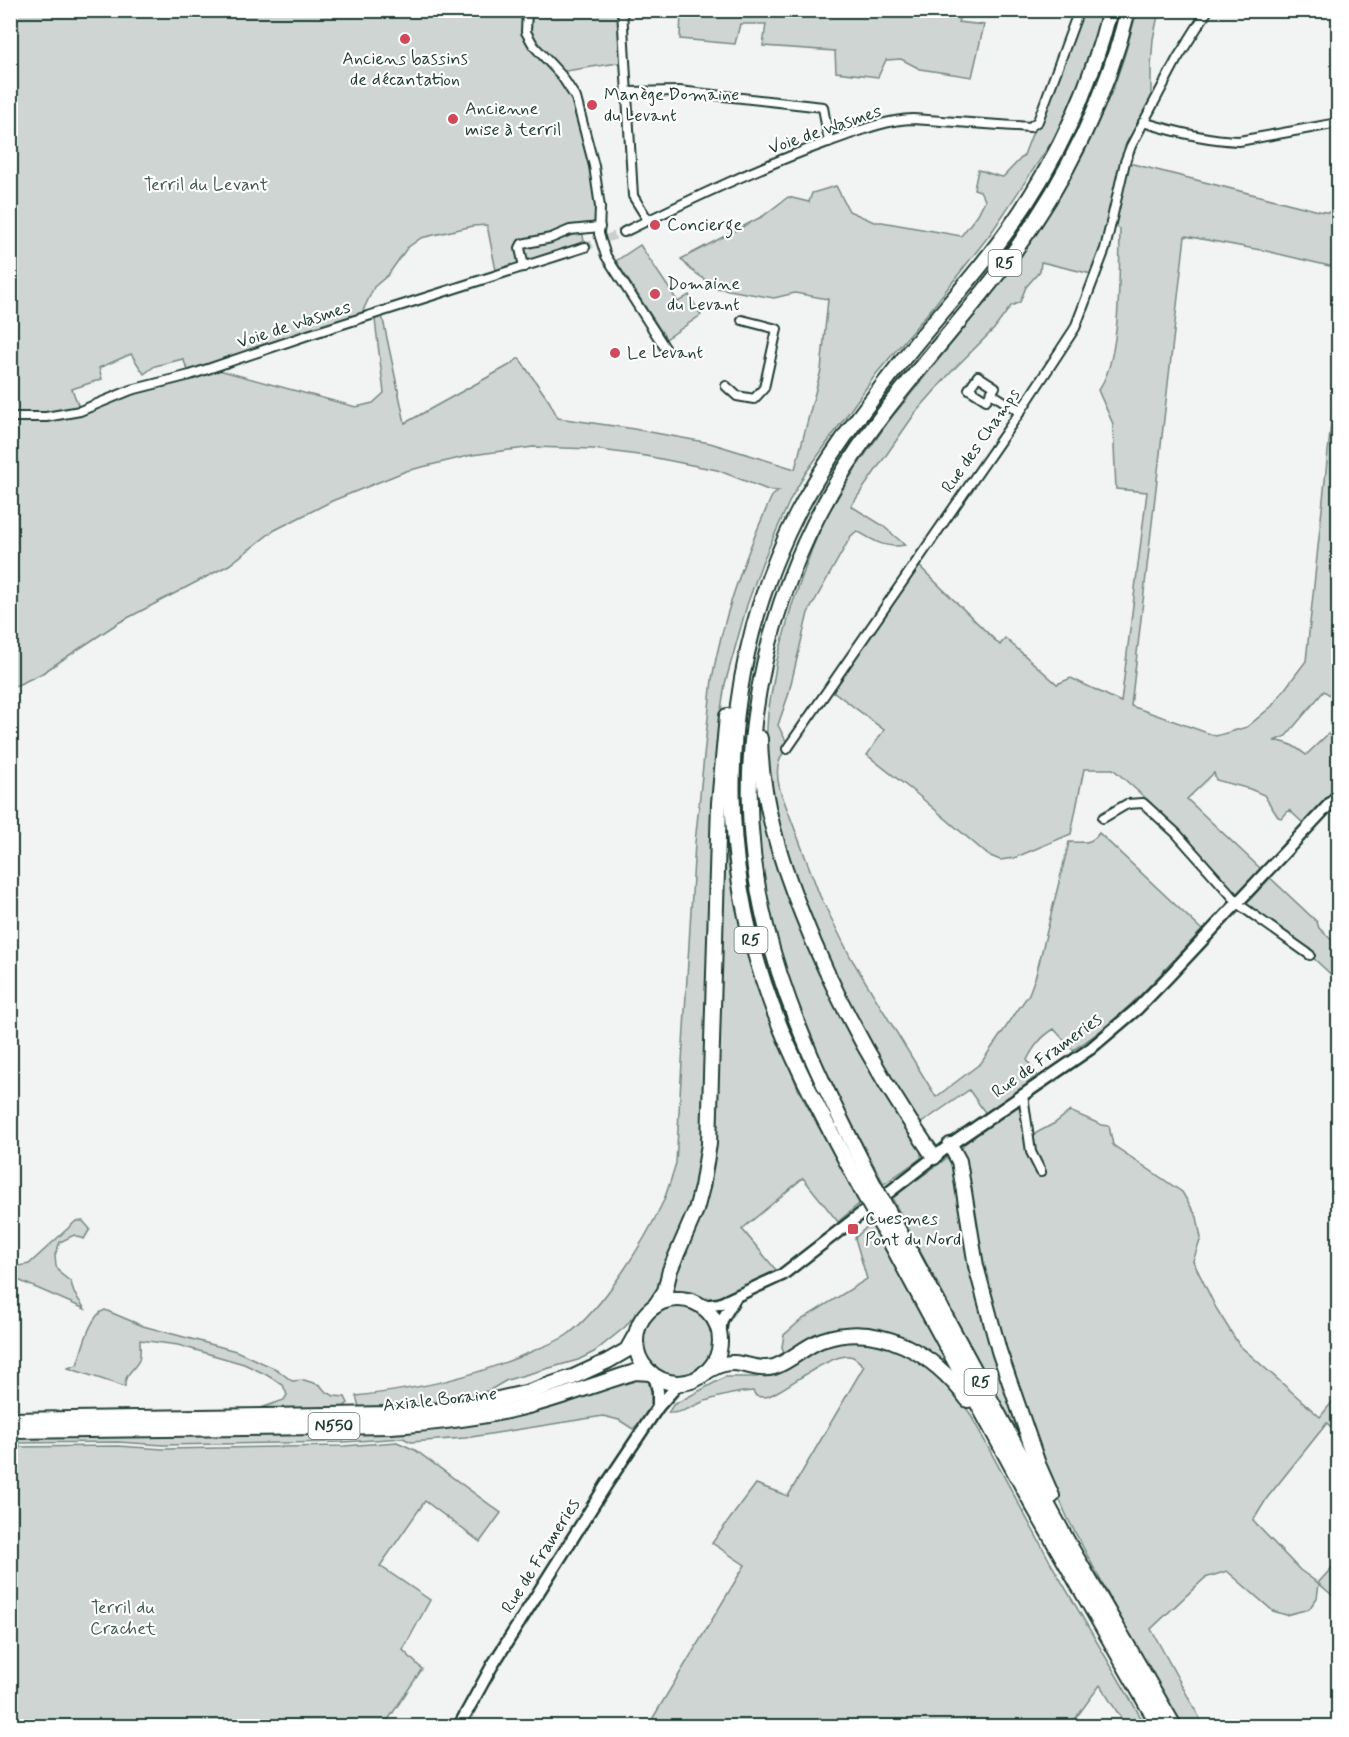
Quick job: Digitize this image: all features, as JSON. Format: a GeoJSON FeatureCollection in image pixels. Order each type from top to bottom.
{"type":"FeatureCollection","features":[{"type":"Feature","properties":{"kind":"highway","name":"R5"},"geometry":{"type":"LineString","coordinates":[[1110,10],[1094,67],[1080,101],[1065,135],[1028,201],[983,263],[861,413],[796,515],[770,577],[745,664],[734,734],[732,813],[739,882],[748,931],[771,1005],[803,1078],[869,1189],[1174,1726]]}},
{"type":"Feature","properties":{"kind":"highway","name":"R5"},"geometry":{"type":"LineString","coordinates":[[869,1189],[803,1037],[765,925],[758,887],[750,810],[752,736],[765,654],[786,585],[812,526],[833,488],[876,423],[998,273],[1053,194],[1076,152],[1111,74],[1128,10]]}},
{"type":"Feature","properties":{"kind":"highway"},"geometry":{"type":"LineString","coordinates":[[745,664],[734,682],[722,760],[709,1144],[696,1210],[670,1270],[665,1291],[643,1318],[636,1334],[637,1351],[645,1367],[653,1374],[670,1382],[687,1381],[722,1364],[732,1363],[755,1368],[776,1366],[803,1349],[823,1340],[843,1336],[881,1337],[913,1349],[927,1359],[951,1379],[987,1421]]}},
{"type":"Feature","properties":{"kind":"highway"},"geometry":{"type":"LineString","coordinates":[[758,693],[761,710],[760,760],[767,803],[780,855],[795,898],[850,1022],[882,1080],[934,1157]]}},
{"type":"Feature","properties":{"kind":"highway"},"geometry":{"type":"LineString","coordinates":[[950,1145],[959,1161],[974,1255],[999,1351],[1038,1464],[1067,1530],[1070,1546]]}},
{"type":"Feature","properties":{"kind":"highway","name":"R5"},"geometry":{"type":"LineString","coordinates":[[887,1222],[987,1421],[1058,1551],[1159,1726]]}},
{"type":"Feature","properties":{"kind":"highway"},"geometry":{"type":"LineString","coordinates":[[655,1306],[678,1299],[694,1302],[712,1317],[719,1338],[716,1358],[704,1373]]}},
{"type":"Feature","properties":{"kind":"highway","name":"Axiale Boraine"},"geometry":{"type":"LineString","coordinates":[[10,1420],[392,1414],[451,1410],[512,1397],[573,1377],[627,1350],[636,1334]]}},
{"type":"Feature","properties":{"kind":"highway","name":"Axiale Boraine"},"geometry":{"type":"LineString","coordinates":[[10,1431],[379,1426],[433,1423],[527,1407],[635,1372],[653,1374]]}},
{"type":"Feature","properties":{"kind":"main road","name":"Rue de Frameries"},"geometry":{"type":"LineString","coordinates":[[701,1306],[719,1304],[782,1275],[950,1145],[1090,1049],[1137,1009],[1338,795]]}},
{"type":"Feature","properties":{"kind":"main road"},"geometry":{"type":"LineString","coordinates":[[719,1338],[722,1320],[736,1297]]}},
{"type":"Feature","properties":{"kind":"main road"},"geometry":{"type":"LineString","coordinates":[[653,1374],[658,1391],[658,1407]]}},
{"type":"Feature","properties":{"kind":"main road","name":"Rue de Frameries"},"geometry":{"type":"LineString","coordinates":[[459,1726],[492,1666],[538,1591],[658,1407],[676,1387],[687,1381]]}},
{"type":"Feature","properties":{"kind":"street"},"geometry":{"type":"LineString","coordinates":[[527,10],[526,32],[534,46],[561,75],[576,98],[594,166],[600,207],[599,234],[606,256],[667,351]]}},
{"type":"Feature","properties":{"kind":"street"},"geometry":{"type":"LineString","coordinates":[[622,10],[633,196],[648,220]]}},
{"type":"Feature","properties":{"kind":"street","name":"Voie de Wasmes"},"geometry":{"type":"LineString","coordinates":[[624,232],[774,162],[874,125],[901,120],[1035,126],[1079,10]]}},
{"type":"Feature","properties":{"kind":"street","name":"Rue des Champs"},"geometry":{"type":"LineString","coordinates":[[787,749],[1076,328],[1105,249],[1125,162],[1143,122],[1177,59],[1208,10]]}},
{"type":"Feature","properties":{"kind":"street"},"geometry":{"type":"LineString","coordinates":[[628,92],[679,91],[823,107],[829,142]]}},
{"type":"Feature","properties":{"kind":"street"},"geometry":{"type":"LineString","coordinates":[[1143,122],[1175,132],[1225,141],[1239,141],[1338,123]]}},
{"type":"Feature","properties":{"kind":"street"},"geometry":{"type":"LineString","coordinates":[[524,267],[520,252],[522,244],[551,238],[570,230],[600,227]]}},
{"type":"Feature","properties":{"kind":"street","name":"Voie de Wasmes"},"geometry":{"type":"LineString","coordinates":[[10,417],[46,417],[80,411],[131,390],[190,375],[585,247]]}},
{"type":"Feature","properties":{"kind":"street"},"geometry":{"type":"LineString","coordinates":[[726,386],[737,396],[754,399],[764,388],[777,328],[742,320]]}},
{"type":"Feature","properties":{"kind":"street"},"geometry":{"type":"LineString","coordinates":[[991,393],[1020,412]]}},
{"type":"Feature","properties":{"kind":"street"},"geometry":{"type":"LineString","coordinates":[[1104,818],[1127,804],[1143,803],[1176,832],[1238,902],[1261,922],[1310,955]]}},
{"type":"Feature","properties":{"kind":"street"},"geometry":{"type":"LineString","coordinates":[[1023,1095],[1031,1152],[1041,1172]]}},
{"type":"Feature","properties":{"kind":"green space"},"geometry":{"type":"Polygon","coordinates":[[[681,10],[962,10],[958,22],[984,25],[972,77],[920,69],[901,59],[886,60],[878,77],[836,72],[835,51],[763,46],[766,24],[740,24],[735,44],[680,39],[681,10]]]}},
{"type":"Feature","properties":{"kind":"green space","name":"Terril du Levant"},"geometry":{"type":"Polygon","coordinates":[[[10,11],[621,11],[624,62],[559,72],[576,98],[584,125],[600,227],[582,230],[585,247],[497,276],[487,225],[421,238],[407,248],[388,275],[374,287],[361,315],[211,368],[356,407],[373,403],[384,393],[374,312],[381,310],[405,423],[519,358],[558,418],[710,443],[795,469],[821,370],[828,299],[795,293],[774,298],[717,288],[690,269],[681,259],[763,216],[788,197],[809,202],[812,193],[836,186],[849,211],[874,222],[961,236],[978,214],[985,200],[980,191],[974,189],[978,170],[1003,177],[1024,155],[1079,11],[1103,11],[1080,81],[1055,137],[991,233],[933,307],[876,374],[805,474],[791,498],[762,563],[747,605],[725,684],[717,736],[705,1129],[697,1180],[684,1227],[657,1294],[642,1306],[625,1327],[594,1352],[578,1360],[507,1380],[490,1390],[455,1400],[359,1407],[356,1396],[447,1381],[468,1375],[511,1360],[567,1335],[594,1309],[621,1274],[663,1202],[676,1163],[695,843],[712,679],[722,632],[744,563],[772,496],[779,491],[768,490],[717,470],[646,456],[593,449],[533,447],[472,455],[406,471],[332,501],[273,531],[229,565],[118,623],[41,674],[11,688],[10,11]],[[131,354],[99,368],[102,379],[72,389],[80,410],[190,375],[183,359],[155,366],[144,374],[131,354]]]}},
{"type":"Feature","properties":{"kind":"green space"},"geometry":{"type":"Polygon","coordinates":[[[1137,11],[1159,11],[1153,39],[1151,108],[1125,162],[1338,214],[1338,268],[1266,251],[1185,236],[1131,706],[1216,736],[1247,727],[1272,706],[1306,661],[1338,357],[1338,701],[1324,691],[1286,736],[1274,741],[1291,745],[1306,755],[1328,734],[1334,734],[1338,739],[1338,786],[1303,823],[1289,810],[1282,818],[1278,817],[1264,795],[1216,780],[1214,773],[1187,799],[1317,922],[1319,928],[1338,946],[1338,981],[1310,955],[1238,900],[1151,809],[1151,803],[1113,769],[1084,769],[1071,834],[1014,858],[1000,860],[988,855],[867,755],[884,730],[829,688],[915,562],[1000,645],[1005,638],[1057,684],[1071,678],[1121,702],[1147,492],[1116,489],[1113,424],[1098,390],[1106,376],[1111,358],[1118,313],[1120,229],[1112,225],[1096,275],[1041,262],[1040,271],[1026,287],[1020,302],[1011,306],[994,329],[916,412],[851,506],[882,525],[905,545],[886,545],[857,531],[851,536],[808,613],[788,696],[778,725],[788,745],[779,761],[778,777],[780,790],[820,896],[851,958],[936,1097],[981,1063],[1029,994],[1036,975],[1069,842],[1089,841],[1099,833],[1202,930],[1157,978],[1091,1038],[1073,1050],[1054,1029],[1045,1035],[1027,1060],[1037,1075],[989,1118],[969,1090],[917,1126],[855,1018],[817,934],[784,847],[774,809],[766,743],[768,713],[777,660],[791,608],[825,518],[855,469],[888,422],[990,296],[1053,208],[1084,153],[1113,89],[1137,11]]]}},
{"type":"Feature","properties":{"kind":"green space","name":"Domaine du Levant"},"geometry":{"type":"Polygon","coordinates":[[[640,245],[678,302],[689,295],[701,315],[666,339],[616,261],[640,245]]]}},
{"type":"Feature","properties":{"kind":"green space"},"geometry":{"type":"Polygon","coordinates":[[[756,779],[805,933],[921,1147],[921,1158],[884,1184],[828,1076],[784,963],[762,871],[756,779]]]}},
{"type":"Feature","properties":{"kind":"green space"},"geometry":{"type":"Polygon","coordinates":[[[725,844],[736,908],[758,990],[799,1091],[860,1203],[838,1222],[803,1178],[742,1229],[776,1270],[714,1303],[688,1296],[668,1296],[673,1276],[699,1214],[723,846],[725,844]]]}},
{"type":"Feature","properties":{"kind":"green space"},"geometry":{"type":"Polygon","coordinates":[[[1020,1102],[1029,1137],[1055,1123],[1070,1111],[1109,1126],[1113,1145],[1182,1192],[1197,1217],[1201,1238],[1193,1261],[1216,1308],[1239,1345],[1320,1417],[1338,1395],[1338,1435],[1327,1423],[1267,1498],[1253,1521],[1300,1570],[1318,1583],[1338,1561],[1338,1600],[1319,1584],[1317,1598],[1309,1609],[1286,1615],[1273,1611],[1227,1571],[1205,1578],[1151,1629],[1204,1726],[1183,1726],[1134,1643],[1068,1519],[1031,1434],[986,1286],[962,1153],[963,1145],[1020,1102]]]}},
{"type":"Feature","properties":{"kind":"green space"},"geometry":{"type":"Polygon","coordinates":[[[947,1158],[952,1160],[1035,1468],[892,1198],[947,1158]]]}},
{"type":"Feature","properties":{"kind":"green space"},"geometry":{"type":"Polygon","coordinates":[[[76,1221],[83,1221],[90,1229],[84,1239],[74,1235],[60,1242],[55,1255],[56,1266],[61,1274],[71,1282],[74,1293],[85,1309],[11,1277],[11,1265],[29,1264],[76,1221]]]}},
{"type":"Feature","properties":{"kind":"green space"},"geometry":{"type":"Polygon","coordinates":[[[871,1223],[955,1372],[952,1375],[874,1333],[785,1355],[782,1347],[784,1335],[801,1320],[867,1279],[855,1238],[871,1223]]]}},
{"type":"Feature","properties":{"kind":"green space"},"geometry":{"type":"Polygon","coordinates":[[[678,1304],[698,1310],[708,1320],[714,1340],[708,1360],[698,1370],[678,1376],[658,1370],[648,1360],[642,1340],[648,1320],[658,1310],[678,1304]]]}},
{"type":"Feature","properties":{"kind":"green space"},"geometry":{"type":"Polygon","coordinates":[[[105,1310],[143,1326],[236,1351],[276,1369],[292,1381],[304,1380],[320,1385],[334,1396],[345,1397],[348,1403],[342,1408],[258,1409],[284,1400],[287,1395],[283,1385],[244,1364],[178,1345],[140,1340],[139,1360],[128,1375],[125,1387],[68,1368],[77,1365],[91,1325],[95,1318],[105,1310]]]}},
{"type":"Feature","properties":{"kind":"green space"},"geometry":{"type":"Polygon","coordinates":[[[865,1340],[893,1346],[934,1370],[953,1390],[969,1412],[1053,1567],[1146,1726],[1126,1726],[1100,1685],[1070,1726],[648,1726],[745,1565],[712,1543],[756,1484],[788,1496],[864,1366],[853,1357],[845,1356],[823,1364],[767,1397],[756,1396],[753,1391],[741,1392],[705,1401],[682,1411],[668,1413],[673,1405],[725,1377],[757,1377],[784,1367],[814,1349],[830,1344],[865,1340]]]}},
{"type":"Feature","properties":{"kind":"green space"},"geometry":{"type":"Polygon","coordinates":[[[636,1376],[649,1379],[654,1394],[651,1407],[633,1429],[619,1420],[603,1416],[465,1438],[411,1442],[403,1438],[343,1442],[163,1445],[118,1442],[11,1443],[10,1431],[413,1430],[636,1376]]]}},
{"type":"Feature","properties":{"kind":"green space","name":"Terril du Crachet"},"geometry":{"type":"Polygon","coordinates":[[[397,1442],[415,1450],[501,1513],[480,1542],[425,1501],[380,1566],[430,1600],[403,1650],[422,1669],[384,1726],[11,1726],[11,1447],[118,1446],[163,1449],[344,1446],[397,1442]]]}},
{"type":"Feature","properties":{"kind":"tunnel"},"geometry":{"type":"LineString","coordinates":[[585,247],[624,232]]}},
{"type":"Feature","properties":{"kind":"place","name":"Anciens bassins de décantation"},"geometry":{"type":"Point","coordinates":[405,39]}},
{"type":"Feature","properties":{"kind":"place","name":"Manège Domaine du Levant"},"geometry":{"type":"Point","coordinates":[592,105]}},
{"type":"Feature","properties":{"kind":"place","name":"Ancienne mise à terril"},"geometry":{"type":"Point","coordinates":[453,119]}},
{"type":"Feature","properties":{"kind":"place","name":"Concierge"},"geometry":{"type":"Point","coordinates":[655,225]}},
{"type":"Feature","properties":{"kind":"place","name":"Domaine du Levant"},"geometry":{"type":"Point","coordinates":[655,294]}},
{"type":"Feature","properties":{"kind":"place","name":"Le Levant"},"geometry":{"type":"Point","coordinates":[615,353]}},
{"type":"Feature","properties":{"kind":"place","name":"Cuesmes Pont du Nord"},"geometry":{"type":"Point","coordinates":[853,1229]}}]}
